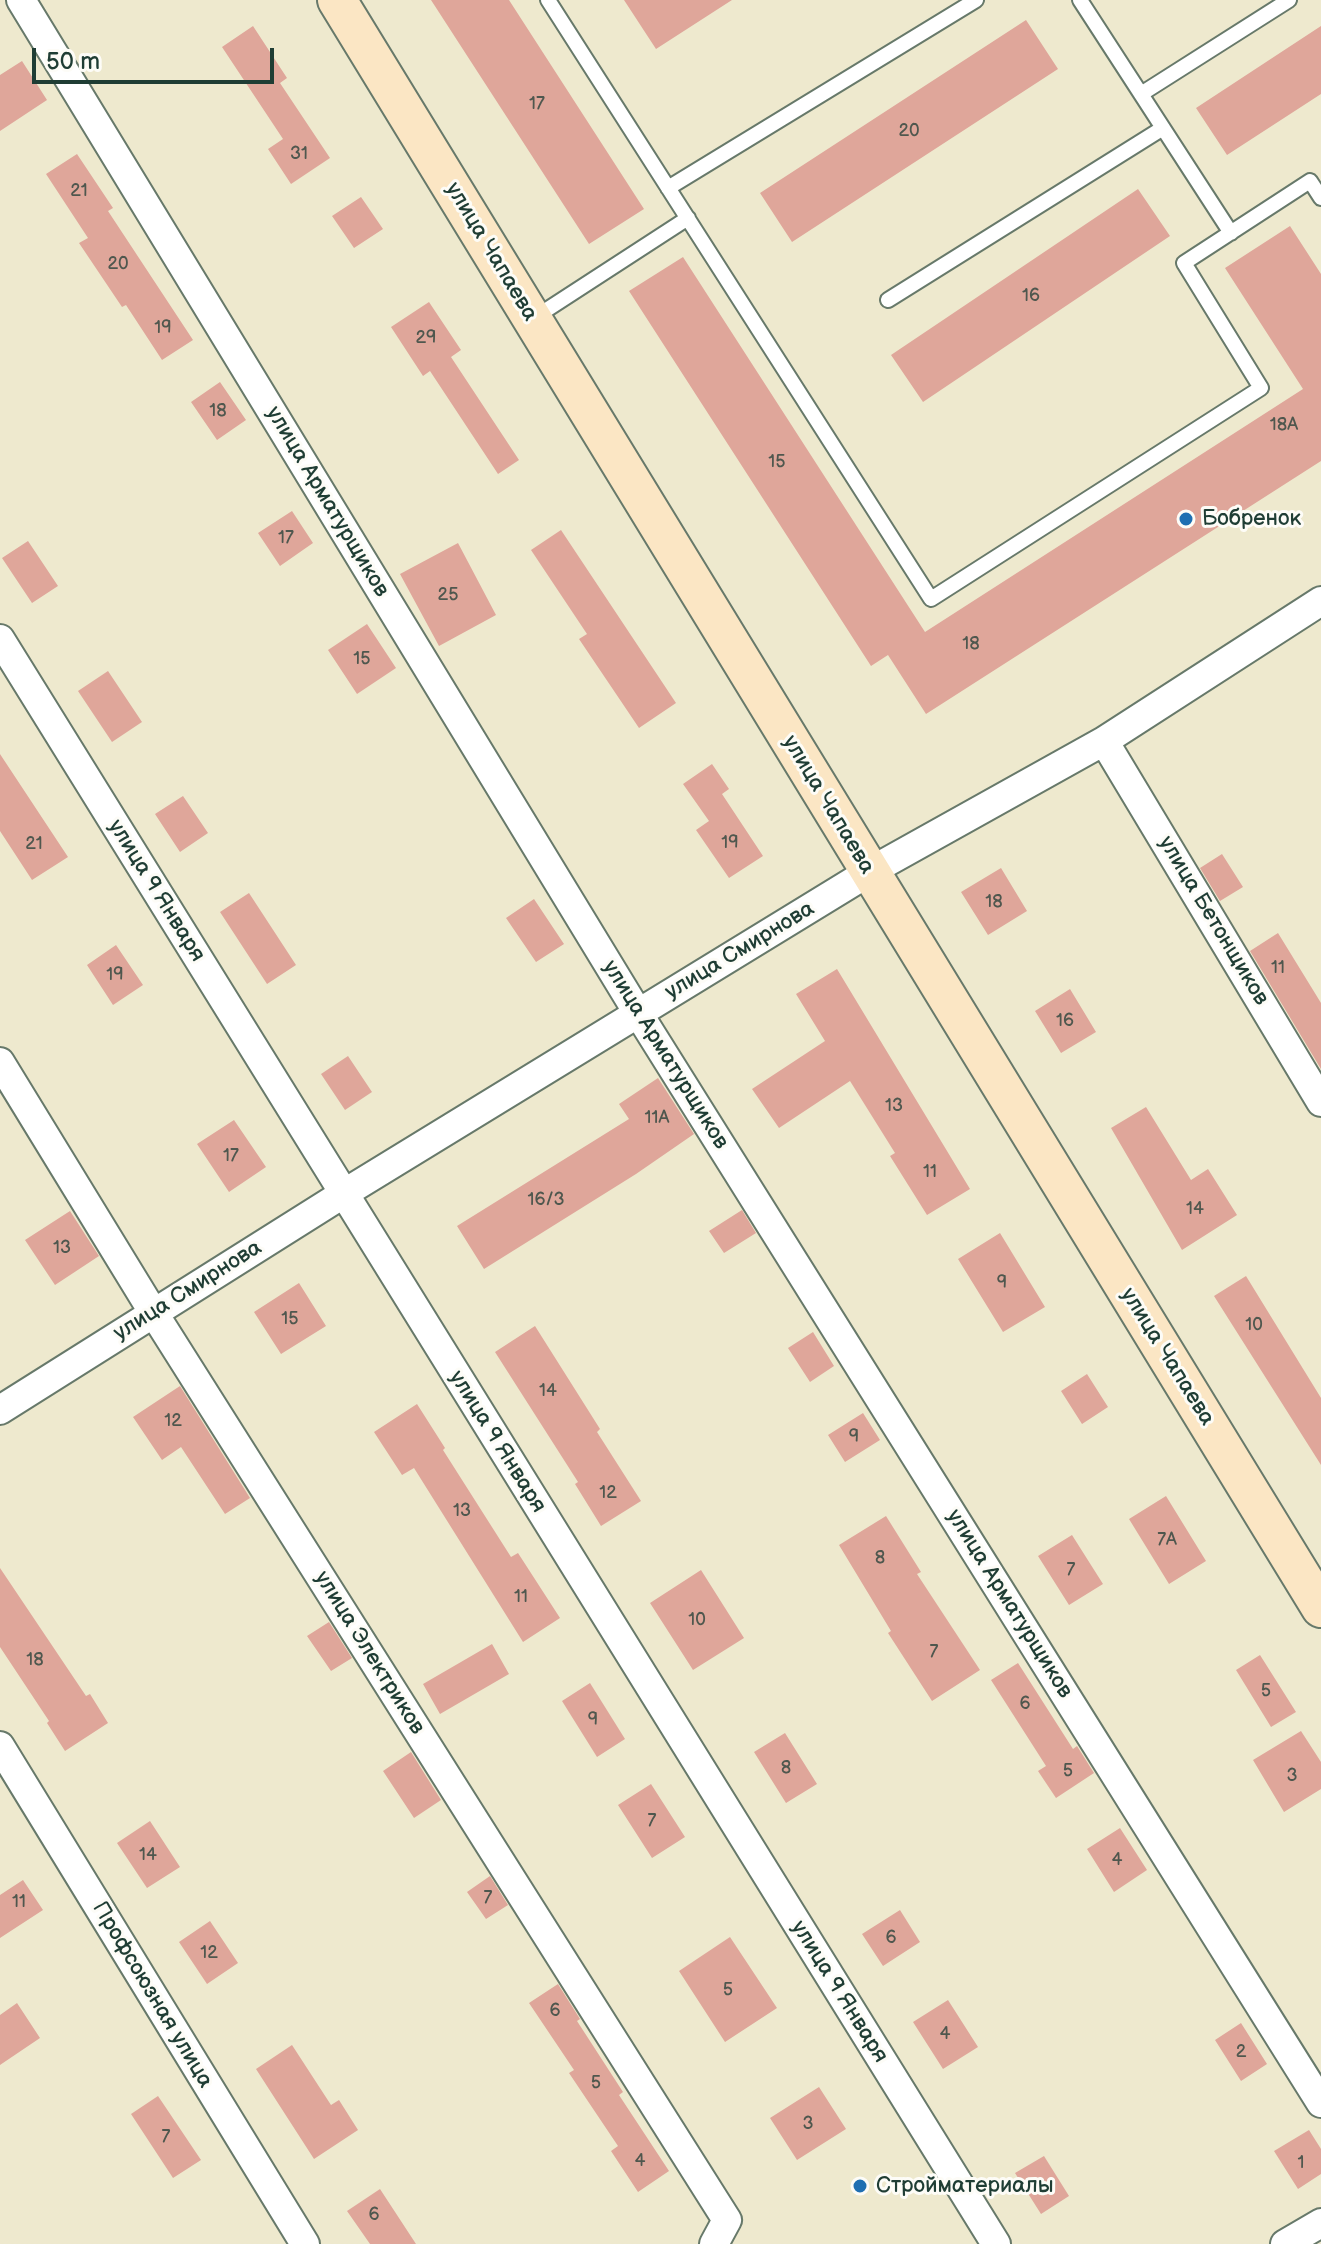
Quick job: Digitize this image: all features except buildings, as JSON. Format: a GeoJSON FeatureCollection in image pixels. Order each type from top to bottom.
{"type":"FeatureCollection","features":[{"type":"Feature","properties":{"kind":"street","name":"улица Арматурщиков"},"geometry":{"type":"LineString","coordinates":[[21,0],[638,1013],[1321,2103]]}},
{"type":"Feature","properties":{"kind":"street","name":"улица Чапаева"},"geometry":{"type":"LineString","coordinates":[[337,0],[1321,1608]]}},
{"type":"Feature","properties":{"kind":"street","name":"улица Смирнова"},"geometry":{"type":"LineString","coordinates":[[0,1410],[343,1194],[869,872],[1104,741],[1321,601]]}},
{"type":"Feature","properties":{"kind":"street","name":"улица 9 Января"},"geometry":{"type":"LineString","coordinates":[[0,639],[996,2244]]}},
{"type":"Feature","properties":{"kind":"street","name":"улица Бетонщиков"},"geometry":{"type":"LineString","coordinates":[[1104,741],[1321,1102]]}},
{"type":"Feature","properties":{"kind":"street","name":"улица Электриков"},"geometry":{"type":"LineString","coordinates":[[0,1062],[153,1312],[727,2220],[714,2244]]}},
{"type":"Feature","properties":{"kind":"street","name":"Профсоюзная улица"},"geometry":{"type":"LineString","coordinates":[[0,1746],[305,2244]]}},
{"type":"Feature","properties":{"kind":"street"},"geometry":{"type":"LineString","coordinates":[[1285,2244],[1321,2223]]}},
{"type":"Feature","properties":{"kind":"lane"},"geometry":{"type":"LineString","coordinates":[[548,0],[931,599],[1261,388],[1184,263],[1310,181],[1321,198]]}},
{"type":"Feature","properties":{"kind":"lane"},"geometry":{"type":"LineString","coordinates":[[668,188],[976,0]]}},
{"type":"Feature","properties":{"kind":"lane"},"geometry":{"type":"LineString","coordinates":[[1080,0],[1231,233]]}},
{"type":"Feature","properties":{"kind":"lane"},"geometry":{"type":"LineString","coordinates":[[1141,94],[1289,0]]}},
{"type":"Feature","properties":{"kind":"lane"},"geometry":{"type":"LineString","coordinates":[[888,300],[1163,128]]}},
{"type":"Feature","properties":{"kind":"lane"},"geometry":{"type":"LineString","coordinates":[[532,320],[688,218]]}},
{"type":"Feature","properties":{"kind":"place","name":"Бобренок"},"geometry":{"type":"Point","coordinates":[1186,519]}},
{"type":"Feature","properties":{"kind":"place","name":"Стройматериалы"},"geometry":{"type":"Point","coordinates":[860,2186]}}]}
